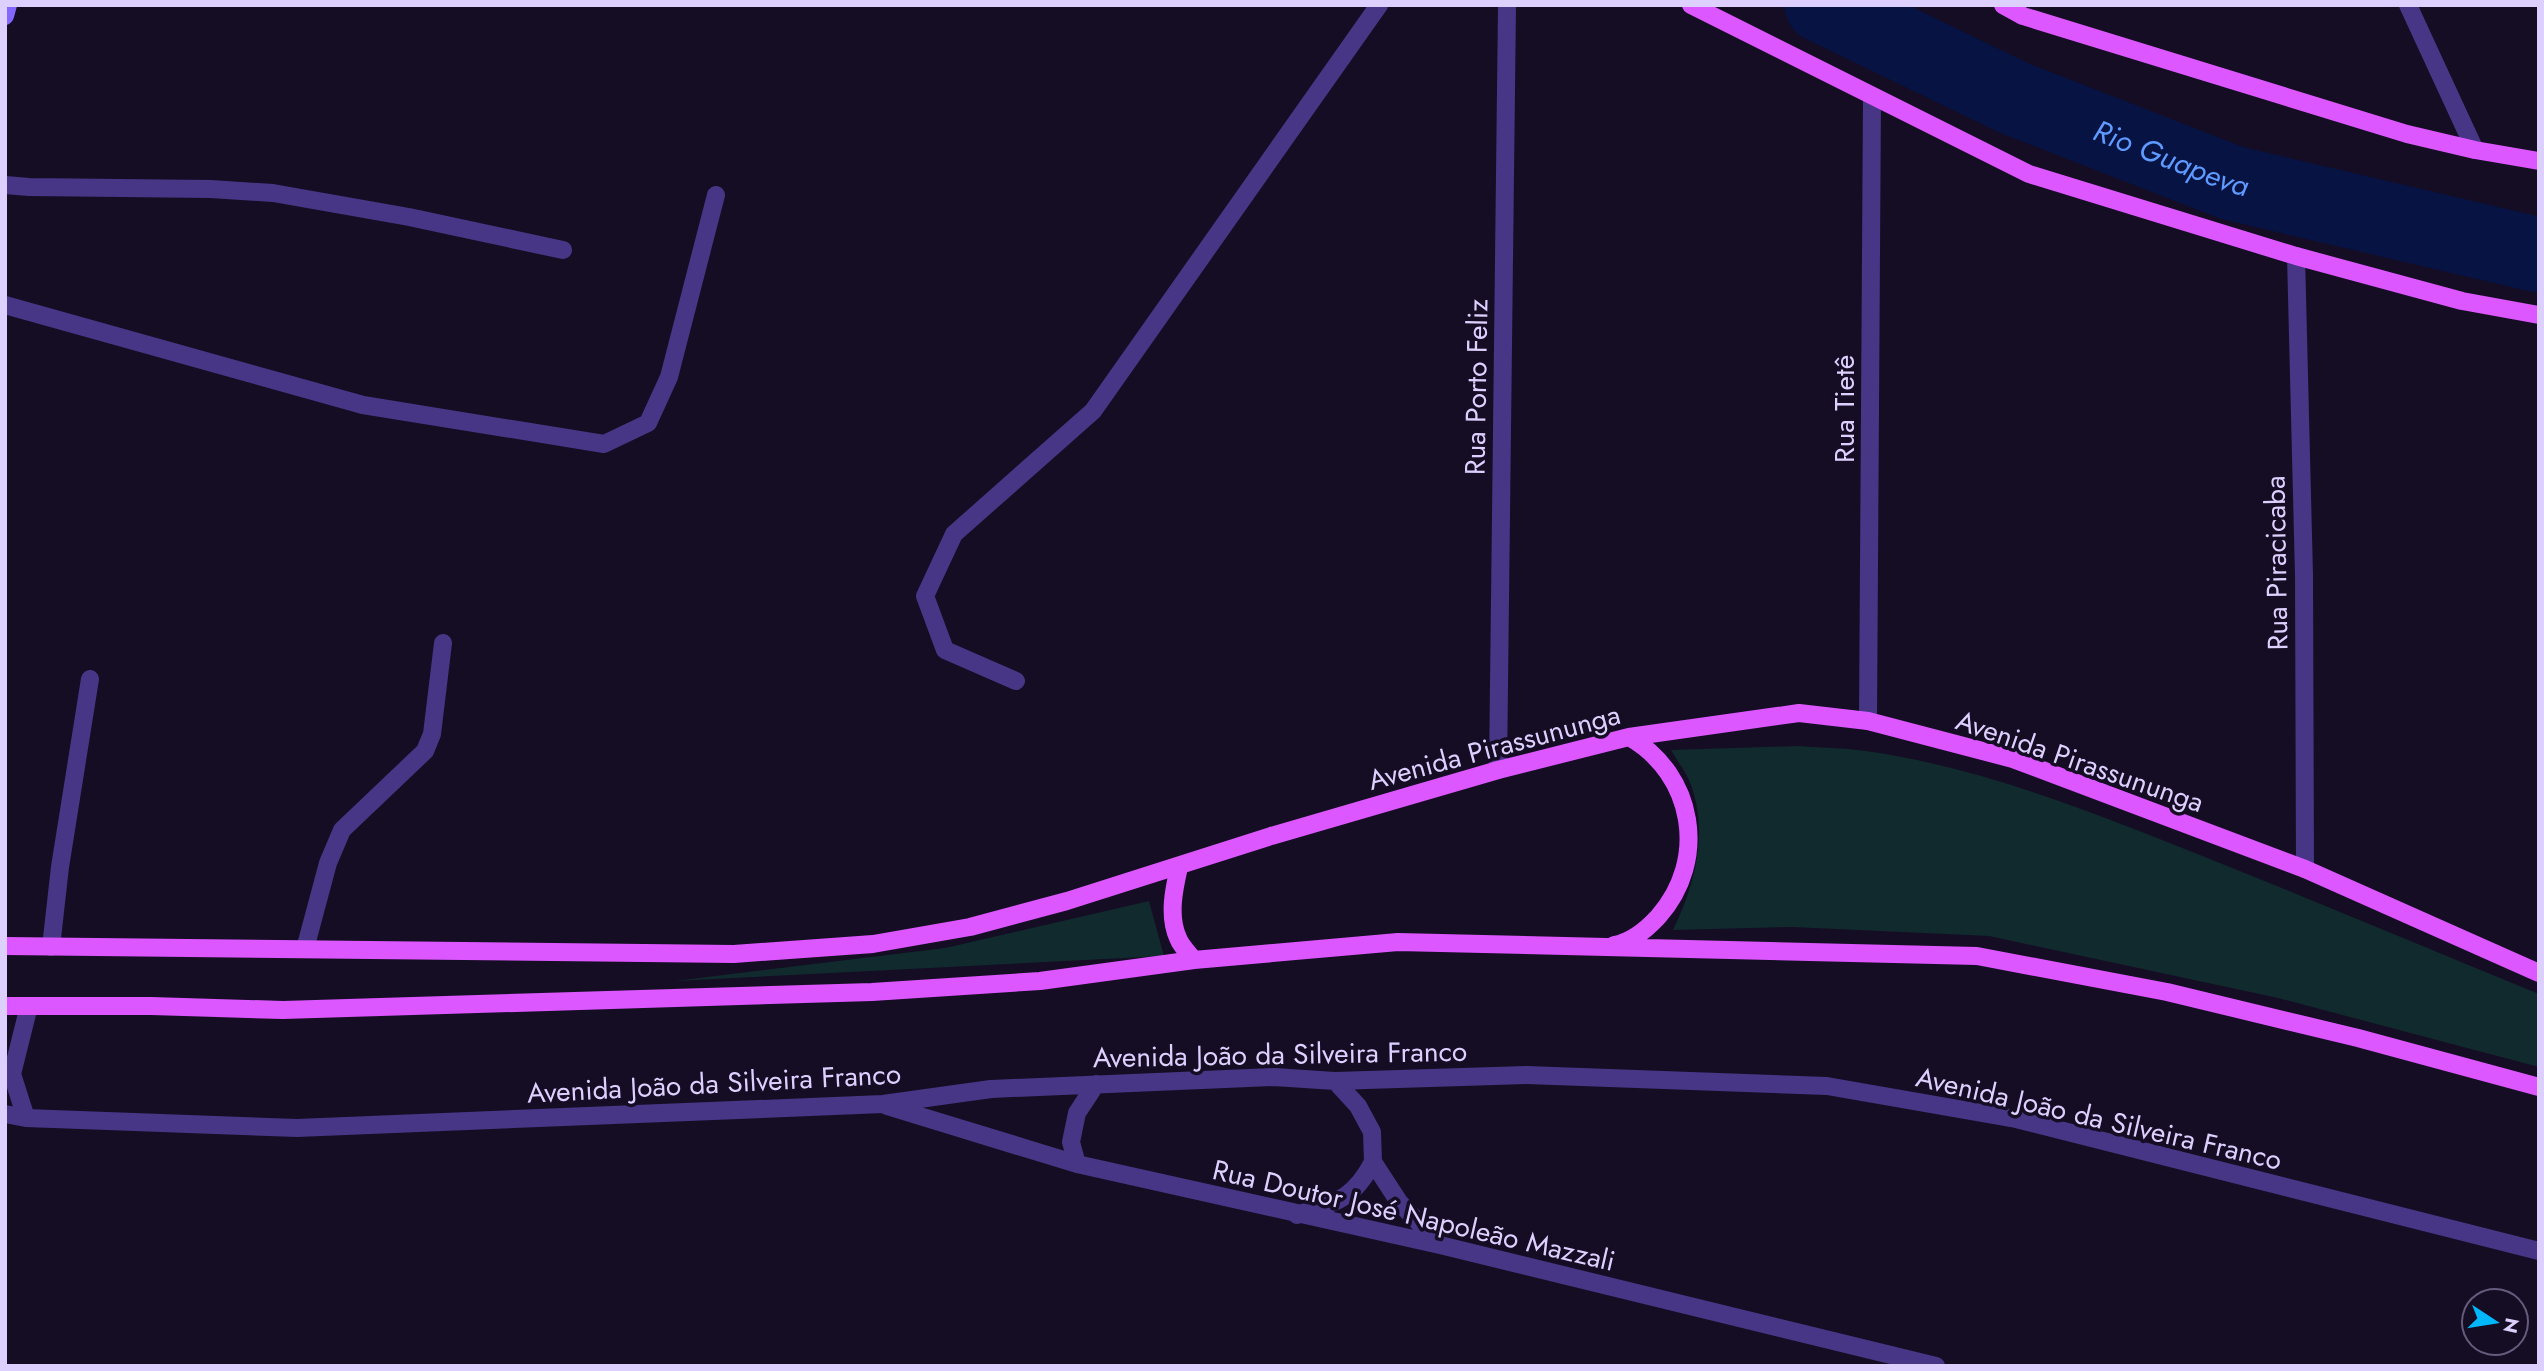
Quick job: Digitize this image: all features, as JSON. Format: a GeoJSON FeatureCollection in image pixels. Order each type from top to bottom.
{"type":"FeatureCollection","features":[{"type":"Feature","properties":{"kind":"main road"},"geometry":{"type":"LineString","coordinates":[[1691,5],[2029,174],[2296,256],[2462,301],[2539,315]]}},
{"type":"Feature","properties":{"kind":"main road"},"geometry":{"type":"LineString","coordinates":[[2003,5],[2023,16],[2407,134],[2539,161]]}},
{"type":"Feature","properties":{"kind":"main road","name":"Avenida Pirassununga"},"geometry":{"type":"LineString","coordinates":[[5,946],[734,954],[873,944],[970,927],[1067,901],[1271,836],[1498,770],[1629,737],[1799,713],[1868,721],[2013,759],[2305,869],[2539,973]]}},
{"type":"Feature","properties":{"kind":"main road"},"geometry":{"type":"LineString","coordinates":[[1593,948],[1623,943],[1653,922],[1674,894],[1686,861],[1688,825],[1679,790],[1660,760],[1647,747],[1629,737]]}},
{"type":"Feature","properties":{"kind":"main road"},"geometry":{"type":"LineString","coordinates":[[1179,867],[1173,894],[1174,919],[1178,939],[1194,960]]}},
{"type":"Feature","properties":{"kind":"main road"},"geometry":{"type":"LineString","coordinates":[[5,1006],[151,1006],[283,1010],[872,992],[1040,981],[1194,960],[1398,942],[1977,956],[2179,995],[2358,1038],[2539,1087]]}},
{"type":"Feature","properties":{"kind":"street"},"geometry":{"type":"LineString","coordinates":[[5,16],[8,5]]}},
{"type":"Feature","properties":{"kind":"street"},"geometry":{"type":"LineString","coordinates":[[1016,681],[945,650],[925,596],[954,534],[1093,411],[1379,5]]}},
{"type":"Feature","properties":{"kind":"street","name":"Rua Porto Feliz"},"geometry":{"type":"LineString","coordinates":[[1498,770],[1507,5]]}},
{"type":"Feature","properties":{"kind":"street"},"geometry":{"type":"LineString","coordinates":[[2408,5],[2475,150]]}},
{"type":"Feature","properties":{"kind":"street","name":"Rua Tietê"},"geometry":{"type":"LineString","coordinates":[[1868,721],[1872,97]]}},
{"type":"Feature","properties":{"kind":"street"},"geometry":{"type":"LineString","coordinates":[[5,185],[211,189],[273,193],[409,217],[564,250]]}},
{"type":"Feature","properties":{"kind":"street"},"geometry":{"type":"LineString","coordinates":[[5,305],[363,405],[604,444],[648,423],[669,377],[716,195]]}},
{"type":"Feature","properties":{"kind":"street","name":"Rua Piracicaba"},"geometry":{"type":"LineString","coordinates":[[2296,256],[2304,575],[2305,869]]}},
{"type":"Feature","properties":{"kind":"street"},"geometry":{"type":"LineString","coordinates":[[304,949],[328,863],[342,830],[425,751],[432,734],[443,643]]}},
{"type":"Feature","properties":{"kind":"street"},"geometry":{"type":"LineString","coordinates":[[51,947],[60,867],[89,680]]}},
{"type":"Feature","properties":{"kind":"street"},"geometry":{"type":"LineString","coordinates":[[26,1118],[12,1074],[29,1006]]}},
{"type":"Feature","properties":{"kind":"street","name":"Avenida João da Silveira Franco"},"geometry":{"type":"LineString","coordinates":[[5,1114],[26,1118],[297,1128],[883,1104],[991,1089],[1274,1077],[1335,1081],[1527,1075],[1827,1086],[2016,1119],[2539,1251]]}},
{"type":"Feature","properties":{"kind":"street"},"geometry":{"type":"LineString","coordinates":[[1297,1215],[1338,1201],[1361,1185],[1373,1162],[1372,1132],[1358,1106],[1335,1081]]}},
{"type":"Feature","properties":{"kind":"street"},"geometry":{"type":"LineString","coordinates":[[1077,1164],[1071,1142],[1077,1112],[1096,1084]]}},
{"type":"Feature","properties":{"kind":"street","name":"Rua Doutor José Napoleão Mazzali"},"geometry":{"type":"LineString","coordinates":[[883,1104],[1077,1164],[1440,1245],[1930,1365]]}},
{"type":"Feature","properties":{"kind":"street"},"geometry":{"type":"LineString","coordinates":[[1373,1162],[1399,1202],[1440,1245]]}},
{"type":"Feature","properties":{"kind":"green space"},"geometry":{"type":"Polygon","coordinates":[[[1799,746],[1864,751],[1917,760],[2003,782],[2045,796],[2210,859],[2539,994],[2539,1067],[2278,998],[1989,936],[1792,927],[1673,930],[1694,874],[1699,835],[1695,797],[1688,778],[1671,750],[1799,746]]]}},
{"type":"Feature","properties":{"kind":"green space"},"geometry":{"type":"Polygon","coordinates":[[[1149,901],[1164,956],[675,981],[945,948],[1149,901]]]}},
{"type":"Feature","properties":{"kind":"waterway","name":"Rio Guapeva"},"geometry":{"type":"LineString","coordinates":[[1822,5],[2014,98],[2232,183],[2539,255]]}}]}
